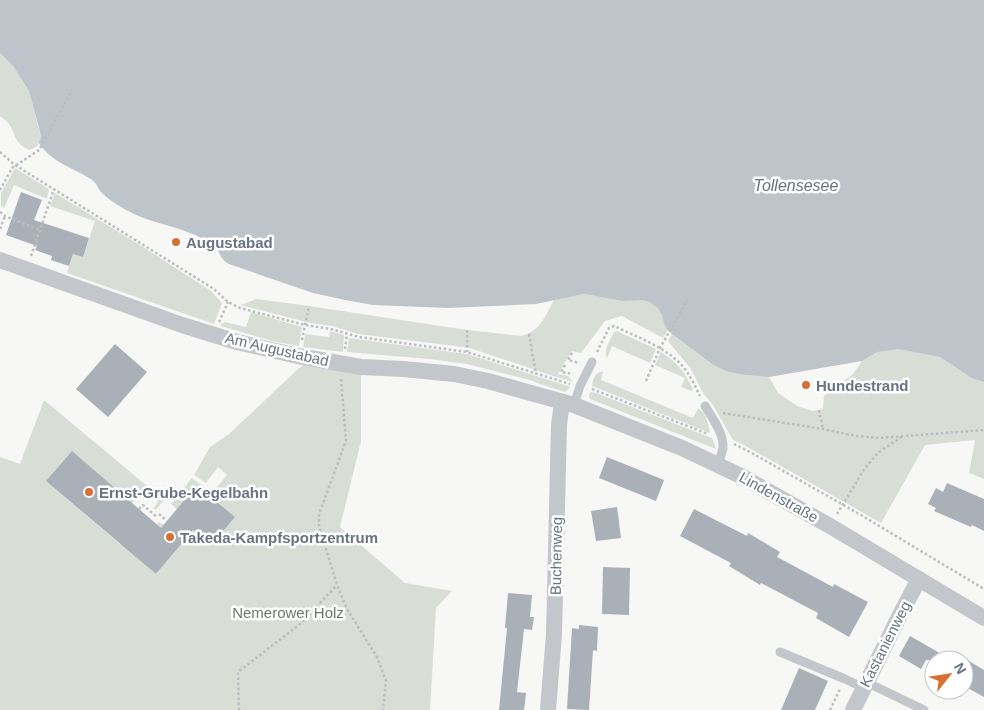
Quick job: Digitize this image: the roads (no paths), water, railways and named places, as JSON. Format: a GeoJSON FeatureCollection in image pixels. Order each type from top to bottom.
{"type":"FeatureCollection","features":[{"type":"Feature","properties":{"kind":"street","name":"Am Augustabad"},"geometry":{"type":"LineString","coordinates":[[0,260],[182,325],[237,342],[298,356],[361,367],[454,374],[488,381],[568,404]]}},
{"type":"Feature","properties":{"kind":"street","name":"Lindenstraße"},"geometry":{"type":"LineString","coordinates":[[568,404],[665,441],[718,464],[830,526],[984,618]]}},
{"type":"Feature","properties":{"kind":"street","name":"Buchenweg"},"geometry":{"type":"LineString","coordinates":[[548,710],[554,634],[559,425],[560,411],[568,404]]}},
{"type":"Feature","properties":{"kind":"street","name":"Kastanienweg"},"geometry":{"type":"LineString","coordinates":[[853,710],[919,579]]}},
{"type":"Feature","properties":{"kind":"lane"},"geometry":{"type":"LineString","coordinates":[[568,404],[580,386],[591,363]]}},
{"type":"Feature","properties":{"kind":"lane"},"geometry":{"type":"LineString","coordinates":[[705,406],[722,440],[723,448],[718,464]]}},
{"type":"Feature","properties":{"kind":"lane"},"geometry":{"type":"LineString","coordinates":[[780,652],[924,710]]}},
{"type":"Feature","properties":{"kind":"water","name":"Tollensesee"},"geometry":{"type":"Polygon","coordinates":[[[0,0],[984,0],[984,382],[972,378],[940,357],[899,349],[877,352],[862,361],[769,377],[744,375],[726,371],[712,364],[667,330],[658,308],[650,302],[642,300],[623,301],[584,294],[536,304],[447,308],[373,305],[313,293],[229,264],[223,259],[217,249],[205,240],[186,231],[136,215],[109,199],[92,180],[55,160],[44,150],[39,143],[41,137],[29,91],[13,66],[0,53],[0,0]]]}},
{"type":"Feature","properties":{"kind":"place","name":"Augustabad"},"geometry":{"type":"Point","coordinates":[176,242]}},
{"type":"Feature","properties":{"kind":"place","name":"Hundestrand"},"geometry":{"type":"Point","coordinates":[806,385]}},
{"type":"Feature","properties":{"kind":"place","name":"Ernst-Grube-Kegelbahn"},"geometry":{"type":"Point","coordinates":[89,492]}},
{"type":"Feature","properties":{"kind":"place","name":"Takeda-Kampfsportzentrum"},"geometry":{"type":"Point","coordinates":[170,537]}},
{"type":"Feature","properties":{"kind":"park label","name":"Nemerower Holz"},"geometry":{"type":"Point","coordinates":[288,612]}}]}
